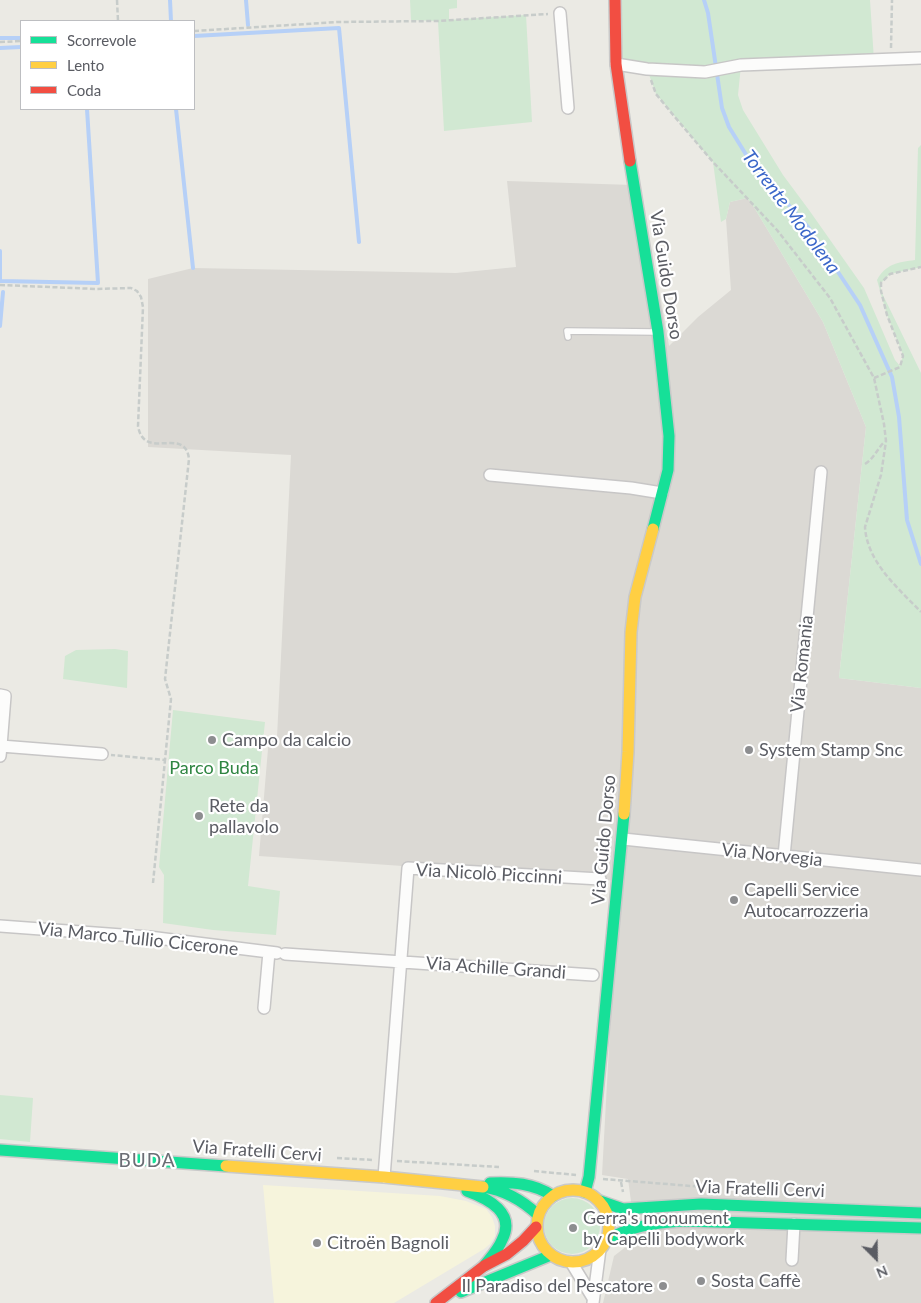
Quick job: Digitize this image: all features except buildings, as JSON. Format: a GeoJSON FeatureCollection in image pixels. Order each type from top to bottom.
{"type":"FeatureCollection","features":[{"type":"Feature","properties":{"kind":"main road","name":"Via Guido Dorso"},"geometry":{"type":"LineString","coordinates":[[585,1192],[589,1177],[623,839],[628,752],[631,632],[635,597],[668,470],[669,436],[658,332],[627,151],[616,64],[615,0]]}},
{"type":"Feature","properties":{"kind":"main road","name":"Via Fratelli Cervi"},"geometry":{"type":"LineString","coordinates":[[0,1150],[384,1177],[451,1185],[498,1188],[525,1203],[537,1221]]}},
{"type":"Feature","properties":{"kind":"main road","name":"Via Fratelli Cervi"},"geometry":{"type":"LineString","coordinates":[[451,1185],[518,1182],[544,1189],[552,1196]]}},
{"type":"Feature","properties":{"kind":"main road","name":"Via Fratelli Cervi"},"geometry":{"type":"LineString","coordinates":[[451,1185],[482,1196],[497,1206],[505,1218],[507,1225],[504,1236],[484,1266]]}},
{"type":"Feature","properties":{"kind":"main road"},"geometry":{"type":"LineString","coordinates":[[437,1303],[484,1266],[508,1254],[524,1241],[537,1221],[546,1201],[563,1191],[585,1192],[600,1201],[608,1217],[609,1229],[603,1245],[592,1257],[582,1261],[571,1262],[557,1259],[540,1243],[537,1221]]}},
{"type":"Feature","properties":{"kind":"main road","name":"Via Fratelli Cervi"},"geometry":{"type":"LineString","coordinates":[[600,1201],[623,1210],[701,1204],[921,1213]]}},
{"type":"Feature","properties":{"kind":"main road","name":"Via Fratelli Cervi"},"geometry":{"type":"LineString","coordinates":[[603,1245],[625,1229],[646,1223],[682,1221],[921,1228]]}},
{"type":"Feature","properties":{"kind":"main road"},"geometry":{"type":"LineString","coordinates":[[437,1303],[551,1255]]}},
{"type":"Feature","properties":{"kind":"street"},"geometry":{"type":"LineString","coordinates":[[556,13],[568,108]]}},
{"type":"Feature","properties":{"kind":"street"},"geometry":{"type":"LineString","coordinates":[[616,64],[647,69],[705,72],[741,64],[921,58]]}},
{"type":"Feature","properties":{"kind":"street","name":"Via Romania"},"geometry":{"type":"LineString","coordinates":[[784,856],[821,472]]}},
{"type":"Feature","properties":{"kind":"street"},"geometry":{"type":"LineString","coordinates":[[490,474],[631,488],[662,493]]}},
{"type":"Feature","properties":{"kind":"street"},"geometry":{"type":"LineString","coordinates":[[0,695],[5,696],[0,751],[102,754]]}},
{"type":"Feature","properties":{"kind":"street","name":"Via Norvegia"},"geometry":{"type":"LineString","coordinates":[[623,839],[921,870]]}},
{"type":"Feature","properties":{"kind":"street","name":"Via Nicolò Piccinni"},"geometry":{"type":"LineString","coordinates":[[384,1177],[408,868],[600,879]]}},
{"type":"Feature","properties":{"kind":"street","name":"Via Marco Tullio Cicerone"},"geometry":{"type":"LineString","coordinates":[[0,926],[149,937],[277,953]]}},
{"type":"Feature","properties":{"kind":"street"},"geometry":{"type":"LineString","coordinates":[[264,1008],[277,953],[400,961]]}},
{"type":"Feature","properties":{"kind":"street","name":"Via Achille Grandi"},"geometry":{"type":"LineString","coordinates":[[400,961],[593,975]]}},
{"type":"Feature","properties":{"kind":"street"},"geometry":{"type":"LineString","coordinates":[[792,1260],[794,1224]]}},
{"type":"Feature","properties":{"kind":"street"},"geometry":{"type":"LineString","coordinates":[[593,1301],[603,1245]]}},
{"type":"Feature","properties":{"kind":"street"},"geometry":{"type":"LineString","coordinates":[[571,1262],[593,1301]]}},
{"type":"Feature","properties":{"kind":"lane"},"geometry":{"type":"LineString","coordinates":[[568,338],[567,331],[658,332]]}},
{"type":"Feature","properties":{"kind":"path"},"geometry":{"type":"LineString","coordinates":[[117,0],[118,20]]}},
{"type":"Feature","properties":{"kind":"path"},"geometry":{"type":"LineString","coordinates":[[890,59],[892,0]]}},
{"type":"Feature","properties":{"kind":"path"},"geometry":{"type":"LineString","coordinates":[[195,31],[338,22],[438,21],[556,13]]}},
{"type":"Feature","properties":{"kind":"path"},"geometry":{"type":"LineString","coordinates":[[0,42],[20,41]]}},
{"type":"Feature","properties":{"kind":"path"},"geometry":{"type":"LineString","coordinates":[[647,69],[656,94],[713,162],[777,230],[830,298],[874,378],[886,441],[881,475],[865,527],[865,534],[877,563],[921,612]]}},
{"type":"Feature","properties":{"kind":"path"},"geometry":{"type":"LineString","coordinates":[[874,378],[900,366],[903,356],[888,315],[881,291],[881,283],[890,274],[921,267]]}},
{"type":"Feature","properties":{"kind":"path"},"geometry":{"type":"LineString","coordinates":[[0,285],[97,289],[131,288],[137,291],[142,298],[143,307],[138,426],[140,433],[146,441],[152,443],[181,444],[186,447],[190,458],[165,679],[171,700],[153,884]]}},
{"type":"Feature","properties":{"kind":"path"},"geometry":{"type":"LineString","coordinates":[[865,464],[872,460],[881,444],[886,441]]}},
{"type":"Feature","properties":{"kind":"path"},"geometry":{"type":"LineString","coordinates":[[102,754],[165,760]]}},
{"type":"Feature","properties":{"kind":"path"},"geometry":{"type":"LineString","coordinates":[[589,1177],[621,1182]]}},
{"type":"Feature","properties":{"kind":"shaded area"},"geometry":{"type":"Polygon","coordinates":[[[507,181],[633,185],[658,283],[669,346],[698,317],[731,290],[726,219],[730,202],[747,198],[823,322],[866,427],[839,678],[921,688],[921,1303],[603,1303],[614,1256],[636,1239],[628,1179],[602,1175],[618,881],[259,856],[269,737],[277,737],[291,455],[148,447],[148,279],[193,268],[456,273],[516,267],[507,181]]]}},
{"type":"Feature","properties":{"kind":"shaded area"},"geometry":{"type":"Polygon","coordinates":[[[263,1185],[440,1196],[466,1201],[486,1209],[492,1217],[495,1226],[495,1236],[484,1249],[394,1303],[274,1303],[263,1185]]]}},
{"type":"Feature","properties":{"kind":"green space"},"geometry":{"type":"Polygon","coordinates":[[[410,0],[457,0],[457,8],[449,9],[449,20],[526,15],[532,122],[444,131],[438,21],[411,20],[410,0]]]}},
{"type":"Feature","properties":{"kind":"green space"},"geometry":{"type":"Polygon","coordinates":[[[615,0],[870,0],[874,60],[741,65],[738,95],[743,110],[783,175],[864,288],[895,360],[900,366],[903,355],[887,315],[877,280],[888,267],[915,260],[918,148],[921,145],[921,267],[890,274],[881,283],[881,291],[921,373],[921,688],[839,678],[866,427],[823,322],[752,204],[747,198],[730,202],[726,219],[721,222],[713,162],[656,94],[647,69],[616,64],[615,0]]]}},
{"type":"Feature","properties":{"kind":"green space"},"geometry":{"type":"Polygon","coordinates":[[[115,649],[128,651],[127,688],[63,679],[65,656],[76,650],[115,649]]]}},
{"type":"Feature","properties":{"kind":"green space","name":"Parco Buda"},"geometry":{"type":"Polygon","coordinates":[[[173,710],[265,722],[248,886],[280,891],[276,935],[213,930],[163,923],[164,875],[159,867],[173,710]]]}},
{"type":"Feature","properties":{"kind":"green space"},"geometry":{"type":"Polygon","coordinates":[[[0,1095],[33,1098],[30,1142],[0,1139],[0,1095]]]}},
{"type":"Feature","properties":{"kind":"green space"},"geometry":{"type":"Polygon","coordinates":[[[572,1198],[583,1200],[592,1206],[598,1215],[600,1226],[598,1237],[592,1246],[583,1252],[572,1254],[561,1252],[552,1246],[546,1237],[544,1226],[546,1215],[552,1206],[561,1200],[572,1198]]]}},
{"type":"Feature","properties":{"kind":"waterway"},"geometry":{"type":"LineString","coordinates":[[170,0],[171,20]]}},
{"type":"Feature","properties":{"kind":"waterway"},"geometry":{"type":"LineString","coordinates":[[246,0],[248,25]]}},
{"type":"Feature","properties":{"kind":"waterway","name":"Torrente Modolena"},"geometry":{"type":"LineString","coordinates":[[704,0],[708,13],[722,108],[729,127],[750,161],[808,227],[860,305],[892,377],[899,417],[907,520],[921,564]]}},
{"type":"Feature","properties":{"kind":"waterway"},"geometry":{"type":"LineString","coordinates":[[195,36],[339,28],[359,242]]}},
{"type":"Feature","properties":{"kind":"waterway"},"geometry":{"type":"LineString","coordinates":[[0,38],[20,38]]}},
{"type":"Feature","properties":{"kind":"waterway"},"geometry":{"type":"LineString","coordinates":[[0,48],[20,47]]}},
{"type":"Feature","properties":{"kind":"waterway"},"geometry":{"type":"LineString","coordinates":[[1,281],[98,283],[87,110]]}},
{"type":"Feature","properties":{"kind":"waterway"},"geometry":{"type":"LineString","coordinates":[[176,110],[193,268]]}},
{"type":"Feature","properties":{"kind":"waterway"},"geometry":{"type":"LineString","coordinates":[[0,251],[0,281]]}},
{"type":"Feature","properties":{"kind":"waterway"},"geometry":{"type":"LineString","coordinates":[[0,326],[3,292]]}},
{"type":"Feature","properties":{"kind":"traffic: fast"},"geometry":{"type":"LineString","coordinates":[[630,161],[658,332],[669,436],[668,470],[653,529]]}},
{"type":"Feature","properties":{"kind":"traffic: fast"},"geometry":{"type":"LineString","coordinates":[[585,1192],[589,1177],[624,814]]}},
{"type":"Feature","properties":{"kind":"traffic: fast"},"geometry":{"type":"LineString","coordinates":[[0,1150],[226,1166]]}},
{"type":"Feature","properties":{"kind":"traffic: fast"},"geometry":{"type":"LineString","coordinates":[[490,1183],[523,1184],[538,1188],[553,1196]]}},
{"type":"Feature","properties":{"kind":"traffic: fast"},"geometry":{"type":"LineString","coordinates":[[483,1187],[513,1196],[538,1215]]}},
{"type":"Feature","properties":{"kind":"traffic: fast"},"geometry":{"type":"LineString","coordinates":[[467,1191],[484,1198],[498,1208],[506,1222],[500,1244],[484,1266]]}},
{"type":"Feature","properties":{"kind":"traffic: fast"},"geometry":{"type":"LineString","coordinates":[[600,1201],[623,1209],[701,1204],[921,1213]]}},
{"type":"Feature","properties":{"kind":"traffic: fast"},"geometry":{"type":"LineString","coordinates":[[606,1240],[624,1231],[643,1226],[682,1221],[921,1228]]}},
{"type":"Feature","properties":{"kind":"traffic: fast"},"geometry":{"type":"LineString","coordinates":[[461,1292],[551,1255]]}},
{"type":"Feature","properties":{"kind":"traffic: slow"},"geometry":{"type":"LineString","coordinates":[[624,814],[628,752],[631,632],[635,597],[653,529]]}},
{"type":"Feature","properties":{"kind":"traffic: slow"},"geometry":{"type":"LineString","coordinates":[[226,1166],[384,1177],[483,1187]]}},
{"type":"Feature","properties":{"kind":"traffic: slow"},"geometry":{"type":"LineString","coordinates":[[566,1190],[580,1190],[599,1200],[609,1219],[609,1226],[609,1233],[599,1252],[580,1262],[566,1262],[547,1252],[537,1233],[537,1219],[547,1200],[566,1190]]}},
{"type":"Feature","properties":{"kind":"traffic: jam"},"geometry":{"type":"LineString","coordinates":[[615,0],[616,64],[630,161]]}},
{"type":"Feature","properties":{"kind":"traffic: jam"},"geometry":{"type":"LineString","coordinates":[[436,1303],[484,1266],[507,1254],[536,1227]]}},
{"type":"Feature","properties":{"kind":"place","name":"Campo da calcio"},"geometry":{"type":"Point","coordinates":[212,740]}},
{"type":"Feature","properties":{"kind":"place","name":"System Stamp Snc"},"geometry":{"type":"Point","coordinates":[749,750]}},
{"type":"Feature","properties":{"kind":"place","name":"Rete da pallavolo"},"geometry":{"type":"Point","coordinates":[199,816]}},
{"type":"Feature","properties":{"kind":"place","name":"Capelli Service Autocarrozzeria"},"geometry":{"type":"Point","coordinates":[734,900]}},
{"type":"Feature","properties":{"kind":"place","name":"Gerra's monument by Capelli bodywork"},"geometry":{"type":"Point","coordinates":[573,1228]}},
{"type":"Feature","properties":{"kind":"place","name":"Citroën Bagnoli"},"geometry":{"type":"Point","coordinates":[317,1243]}},
{"type":"Feature","properties":{"kind":"place","name":"Sosta Caffè"},"geometry":{"type":"Point","coordinates":[701,1281]}},
{"type":"Feature","properties":{"kind":"place","name":"Il Paradiso del Pescatore"},"geometry":{"type":"Point","coordinates":[663,1286]}},
{"type":"Feature","properties":{"kind":"district","name":"BUDA"},"geometry":{"type":"Point","coordinates":[147,1161]}}]}
